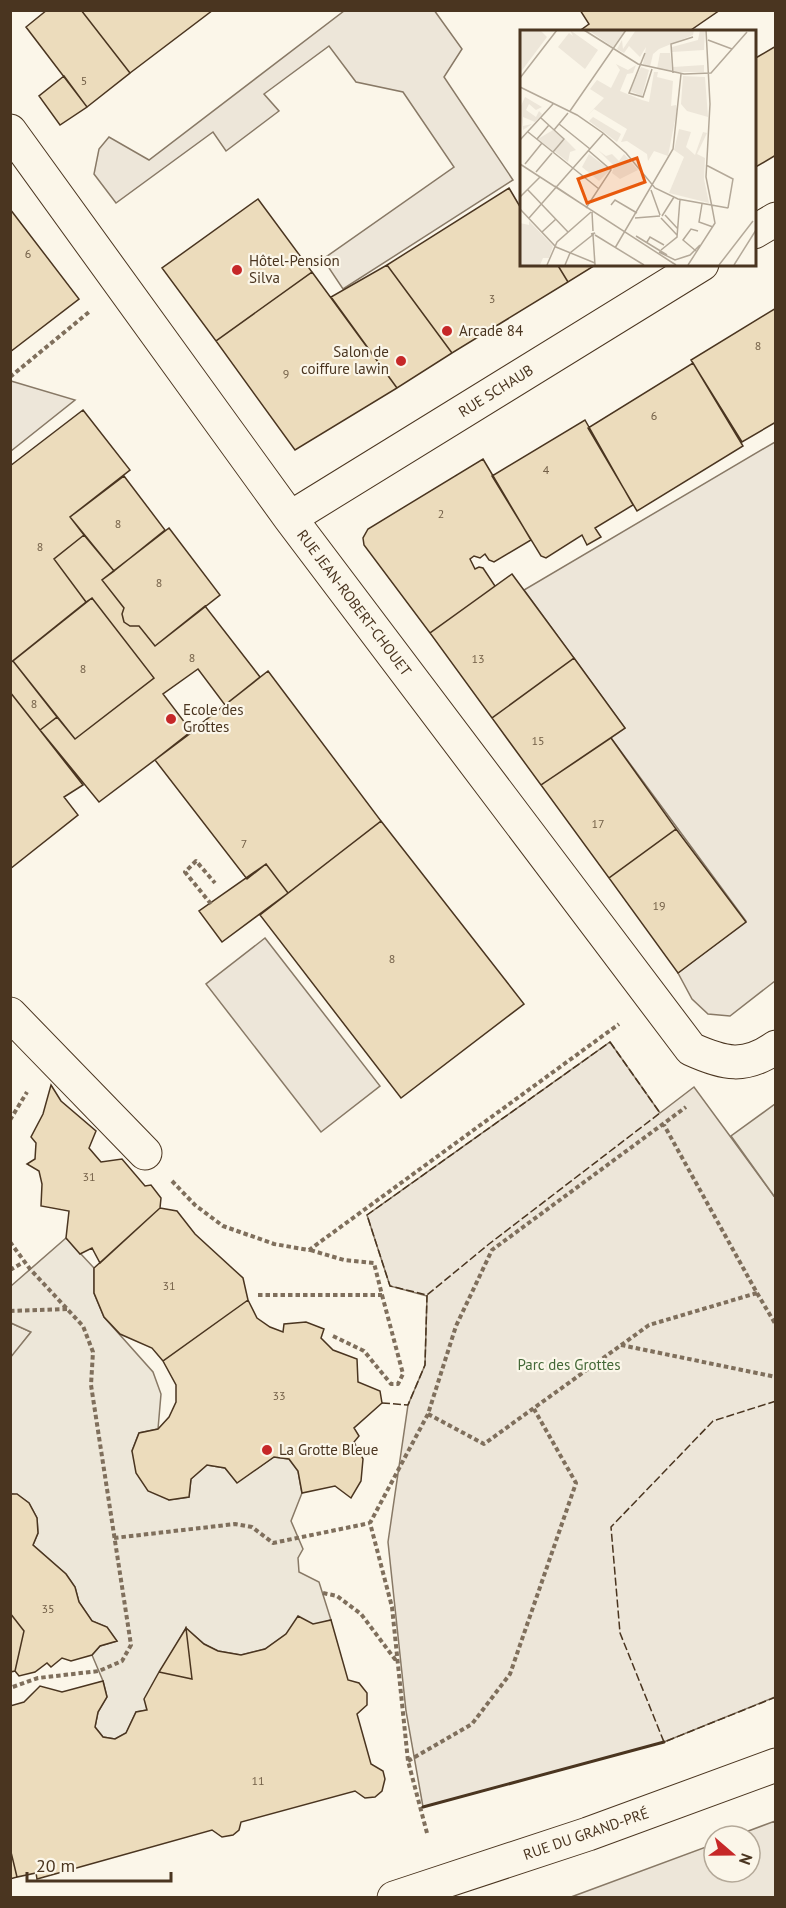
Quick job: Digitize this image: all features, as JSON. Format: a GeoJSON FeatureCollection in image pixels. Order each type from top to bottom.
{"type":"FeatureCollection","features":[{"type":"Feature","properties":{"kind":"street","name":"RUE JEAN-ROBERT-CHOUET"},"geometry":{"type":"LineString","coordinates":[[10,131],[290,518],[691,1049],[714,1059],[738,1063],[765,1055],[776,1047]]}},
{"type":"Feature","properties":{"kind":"street"},"geometry":{"type":"LineString","coordinates":[[756,231],[776,219]]}},
{"type":"Feature","properties":{"kind":"street","name":"RUE SCHAUB"},"geometry":{"type":"LineString","coordinates":[[290,518],[699,266]]}},
{"type":"Feature","properties":{"kind":"street"},"geometry":{"type":"LineString","coordinates":[[10,1014],[145,1154]]}},
{"type":"Feature","properties":{"kind":"street","name":"RUE DU GRAND-PRÉ"},"geometry":{"type":"LineString","coordinates":[[394,1898],[577,1838],[776,1765]]}},
{"type":"Feature","properties":{"kind":"path"},"geometry":{"type":"LineString","coordinates":[[10,377],[96,306]]}},
{"type":"Feature","properties":{"kind":"path"},"geometry":{"type":"LineString","coordinates":[[211,904],[185,872],[196,861],[215,883]]}},
{"type":"Feature","properties":{"kind":"path"},"geometry":{"type":"LineString","coordinates":[[309,1250],[623,1021]]}},
{"type":"Feature","properties":{"kind":"path"},"geometry":{"type":"LineString","coordinates":[[427,1833],[408,1761],[392,1607],[370,1523],[428,1414],[456,1326],[492,1250],[686,1107]]}},
{"type":"Feature","properties":{"kind":"path"},"geometry":{"type":"LineString","coordinates":[[664,1125],[776,1325]]}},
{"type":"Feature","properties":{"kind":"path"},"geometry":{"type":"LineString","coordinates":[[145,1154],[195,1205],[223,1226],[274,1244],[309,1250],[344,1260],[374,1263],[403,1374],[398,1384],[391,1384],[364,1351],[333,1336]]}},
{"type":"Feature","properties":{"kind":"path"},"geometry":{"type":"LineString","coordinates":[[10,1242],[24,1262],[83,1326],[93,1352],[92,1385],[131,1645],[122,1661],[99,1671],[38,1678],[10,1688]]}},
{"type":"Feature","properties":{"kind":"path"},"geometry":{"type":"LineString","coordinates":[[10,1270],[24,1262]]}},
{"type":"Feature","properties":{"kind":"path"},"geometry":{"type":"LineString","coordinates":[[428,1414],[484,1444],[649,1325],[757,1293]]}},
{"type":"Feature","properties":{"kind":"path"},"geometry":{"type":"LineString","coordinates":[[258,1295],[382,1295]]}},
{"type":"Feature","properties":{"kind":"path"},"geometry":{"type":"LineString","coordinates":[[10,1311],[67,1309]]}},
{"type":"Feature","properties":{"kind":"path"},"geometry":{"type":"LineString","coordinates":[[620,1344],[776,1377]]}},
{"type":"Feature","properties":{"kind":"path"},"geometry":{"type":"LineString","coordinates":[[408,1761],[472,1724],[510,1674],[576,1484],[534,1409]]}},
{"type":"Feature","properties":{"kind":"path"},"geometry":{"type":"LineString","coordinates":[[114,1538],[235,1524],[252,1527],[273,1543],[370,1523]]}},
{"type":"Feature","properties":{"kind":"path"},"geometry":{"type":"LineString","coordinates":[[322,1593],[337,1596],[362,1614],[397,1662]]}},
{"type":"Feature","properties":{"kind":"green space"},"geometry":{"type":"Polygon","coordinates":[[[434,10],[462,49],[444,77],[513,180],[343,289],[323,259],[454,167],[403,92],[356,82],[329,46],[264,94],[279,111],[226,151],[213,132],[116,203],[94,174],[99,149],[109,137],[149,160],[344,11],[434,10]]]}},
{"type":"Feature","properties":{"kind":"green space"},"geometry":{"type":"Polygon","coordinates":[[[10,381],[75,400],[11,451],[10,381]]]}},
{"type":"Feature","properties":{"kind":"green space"},"geometry":{"type":"Polygon","coordinates":[[[775,442],[775,981],[730,1016],[708,1014],[692,999],[678,973],[746,921],[611,738],[625,728],[524,590],[775,442]]]}},
{"type":"Feature","properties":{"kind":"green space"},"geometry":{"type":"Polygon","coordinates":[[[265,938],[380,1086],[321,1132],[206,984],[265,938]]]}},
{"type":"Feature","properties":{"kind":"green space","name":"Parc des Grottes"},"geometry":{"type":"Polygon","coordinates":[[[610,1042],[660,1113],[694,1087],[775,1195],[775,1697],[664,1742],[423,1807],[406,1711],[388,1542],[408,1405],[425,1365],[427,1296],[390,1286],[367,1215],[610,1042]]]}},
{"type":"Feature","properties":{"kind":"green space"},"geometry":{"type":"Polygon","coordinates":[[[11,1323],[31,1332],[11,1358],[11,1323]]]}},
{"type":"Feature","properties":{"kind":"green space"},"geometry":{"type":"Polygon","coordinates":[[[775,1821],[775,1897],[571,1897],[702,1848],[702,1884],[762,1884],[762,1826],[775,1821]]]}},
{"type":"Feature","properties":{"kind":"shaded area"},"geometry":{"type":"Polygon","coordinates":[[[775,1104],[776,1195],[774,1196],[731,1136],[775,1104]]]}},
{"type":"Feature","properties":{"kind":"shaded area"},"geometry":{"type":"Polygon","coordinates":[[[66,1238],[94,1268],[94,1293],[104,1317],[153,1372],[161,1394],[158,1429],[139,1433],[132,1451],[169,1500],[189,1497],[191,1479],[207,1465],[225,1468],[237,1482],[274,1457],[289,1459],[298,1471],[302,1493],[291,1521],[303,1549],[298,1558],[299,1572],[319,1582],[331,1620],[286,1634],[265,1649],[241,1655],[218,1651],[204,1644],[186,1628],[145,1699],[147,1710],[136,1712],[126,1733],[115,1739],[103,1737],[95,1727],[98,1712],[107,1697],[92,1655],[100,1646],[117,1641],[107,1627],[92,1621],[79,1602],[75,1587],[66,1574],[33,1545],[38,1533],[37,1518],[29,1503],[11,1494],[10,1358],[31,1332],[11,1323],[11,1286],[66,1238]]]}},
{"type":"Feature","properties":{"kind":"building"},"geometry":{"type":"Polygon","coordinates":[[[47,10],[81,10],[130,73],[87,107],[26,27],[47,10]]]}},
{"type":"Feature","properties":{"kind":"building"},"geometry":{"type":"Polygon","coordinates":[[[81,10],[213,10],[130,73],[81,10]]]}},
{"type":"Feature","properties":{"kind":"building"},"geometry":{"type":"Polygon","coordinates":[[[580,10],[720,10],[691,30],[581,30],[589,24],[580,10]]]}},
{"type":"Feature","properties":{"kind":"building"},"geometry":{"type":"Polygon","coordinates":[[[776,46],[776,155],[756,167],[756,58],[776,46]]]}},
{"type":"Feature","properties":{"kind":"building"},"geometry":{"type":"Polygon","coordinates":[[[64,76],[87,107],[60,125],[39,96],[64,76]]]}},
{"type":"Feature","properties":{"kind":"building"},"geometry":{"type":"Polygon","coordinates":[[[509,188],[520,207],[520,266],[558,266],[568,282],[452,353],[387,265],[509,188]]]}},
{"type":"Feature","properties":{"kind":"building","name":"Hôtel-Pension Silva"},"geometry":{"type":"Polygon","coordinates":[[[258,199],[312,272],[216,341],[162,268],[258,199]]]}},
{"type":"Feature","properties":{"kind":"building"},"geometry":{"type":"Polygon","coordinates":[[[10,209],[79,299],[10,352],[10,209]]]}},
{"type":"Feature","properties":{"kind":"building"},"geometry":{"type":"Polygon","coordinates":[[[387,265],[452,353],[397,388],[331,297],[387,265]]]}},
{"type":"Feature","properties":{"kind":"building"},"geometry":{"type":"Polygon","coordinates":[[[558,266],[594,266],[568,282],[558,266]]]}},
{"type":"Feature","properties":{"kind":"building"},"geometry":{"type":"Polygon","coordinates":[[[312,272],[397,388],[295,450],[216,341],[312,272]]]}},
{"type":"Feature","properties":{"kind":"building"},"geometry":{"type":"Polygon","coordinates":[[[776,308],[776,422],[742,442],[691,360],[776,308]]]}},
{"type":"Feature","properties":{"kind":"building"},"geometry":{"type":"Polygon","coordinates":[[[693,363],[743,446],[637,511],[588,428],[693,363]]]}},
{"type":"Feature","properties":{"kind":"building"},"geometry":{"type":"Polygon","coordinates":[[[83,410],[130,470],[70,517],[84,535],[54,559],[86,602],[10,663],[10,466],[83,410]]]}},
{"type":"Feature","properties":{"kind":"building"},"geometry":{"type":"Polygon","coordinates":[[[585,420],[633,505],[595,528],[601,537],[587,545],[582,535],[546,558],[541,556],[492,476],[585,420]]]}},
{"type":"Feature","properties":{"kind":"building"},"geometry":{"type":"Polygon","coordinates":[[[483,459],[531,540],[494,562],[489,560],[485,554],[480,558],[474,556],[470,559],[475,569],[483,568],[495,586],[430,633],[364,545],[363,538],[368,529],[483,459]]]}},
{"type":"Feature","properties":{"kind":"building"},"geometry":{"type":"Polygon","coordinates":[[[124,476],[165,530],[114,571],[70,517],[124,476]]]}},
{"type":"Feature","properties":{"kind":"building"},"geometry":{"type":"Polygon","coordinates":[[[169,528],[220,595],[155,646],[139,626],[130,626],[124,622],[122,614],[124,608],[102,580],[169,528]]]}},
{"type":"Feature","properties":{"kind":"building"},"geometry":{"type":"Polygon","coordinates":[[[84,535],[114,571],[102,580],[124,608],[122,614],[124,622],[130,626],[139,626],[155,646],[205,606],[260,677],[225,705],[198,669],[163,694],[192,732],[99,802],[40,730],[57,717],[75,739],[154,678],[92,598],[86,602],[54,559],[84,535]]]}},
{"type":"Feature","properties":{"kind":"building"},"geometry":{"type":"Polygon","coordinates":[[[512,574],[574,658],[492,718],[430,633],[512,574]]]}},
{"type":"Feature","properties":{"kind":"building"},"geometry":{"type":"Polygon","coordinates":[[[92,598],[154,678],[75,739],[13,661],[92,598]]]}},
{"type":"Feature","properties":{"kind":"building"},"geometry":{"type":"Polygon","coordinates":[[[574,658],[625,728],[541,785],[492,718],[574,658]]]}},
{"type":"Feature","properties":{"kind":"building"},"geometry":{"type":"Polygon","coordinates":[[[13,661],[57,717],[40,730],[10,692],[10,663],[13,661]]]}},
{"type":"Feature","properties":{"kind":"building"},"geometry":{"type":"Polygon","coordinates":[[[268,671],[381,821],[288,893],[266,864],[247,879],[155,760],[268,671]]]}},
{"type":"Feature","properties":{"kind":"building"},"geometry":{"type":"Polygon","coordinates":[[[10,692],[83,785],[64,797],[78,815],[10,869],[10,692]]]}},
{"type":"Feature","properties":{"kind":"building"},"geometry":{"type":"Polygon","coordinates":[[[611,738],[676,829],[609,878],[541,785],[611,738]]]}},
{"type":"Feature","properties":{"kind":"building"},"geometry":{"type":"Polygon","coordinates":[[[381,821],[524,1004],[401,1098],[260,915],[381,821]]]}},
{"type":"Feature","properties":{"kind":"building"},"geometry":{"type":"Polygon","coordinates":[[[676,829],[746,922],[678,973],[609,878],[676,829]]]}},
{"type":"Feature","properties":{"kind":"building"},"geometry":{"type":"Polygon","coordinates":[[[266,864],[288,893],[222,942],[199,911],[266,864]]]}},
{"type":"Feature","properties":{"kind":"building"},"geometry":{"type":"Polygon","coordinates":[[[51,1085],[61,1101],[96,1131],[89,1148],[101,1162],[122,1159],[145,1186],[151,1185],[161,1198],[160,1208],[100,1263],[92,1248],[80,1254],[66,1238],[69,1211],[41,1206],[42,1184],[39,1171],[27,1164],[35,1159],[36,1143],[31,1137],[43,1114],[51,1085]]]}},
{"type":"Feature","properties":{"kind":"building"},"geometry":{"type":"Polygon","coordinates":[[[160,1208],[177,1211],[195,1234],[243,1278],[248,1300],[163,1361],[152,1348],[120,1334],[104,1317],[94,1293],[94,1268],[160,1208]]]}},
{"type":"Feature","properties":{"kind":"building"},"geometry":{"type":"Polygon","coordinates":[[[248,1300],[257,1318],[283,1332],[284,1324],[306,1322],[324,1329],[321,1338],[333,1350],[357,1359],[358,1382],[380,1391],[382,1403],[354,1428],[359,1436],[354,1442],[363,1459],[361,1481],[351,1498],[335,1486],[302,1493],[298,1471],[289,1459],[274,1457],[237,1483],[225,1468],[207,1465],[191,1479],[189,1497],[169,1500],[148,1491],[136,1473],[132,1451],[139,1433],[158,1429],[169,1417],[176,1402],[176,1385],[163,1361],[248,1300]]]}},
{"type":"Feature","properties":{"kind":"building"},"geometry":{"type":"Polygon","coordinates":[[[10,1494],[17,1494],[29,1503],[37,1518],[38,1533],[33,1545],[66,1574],[75,1587],[79,1602],[92,1621],[107,1627],[117,1641],[100,1646],[92,1655],[71,1661],[62,1658],[51,1667],[47,1663],[35,1672],[19,1676],[15,1671],[24,1631],[10,1613],[10,1494]]]}},
{"type":"Feature","properties":{"kind":"building"},"geometry":{"type":"Polygon","coordinates":[[[10,1613],[24,1631],[15,1671],[10,1672],[10,1613]]]}},
{"type":"Feature","properties":{"kind":"building"},"geometry":{"type":"Polygon","coordinates":[[[298,1616],[313,1624],[331,1620],[348,1680],[359,1683],[367,1693],[367,1705],[357,1714],[371,1764],[383,1771],[385,1779],[382,1791],[375,1797],[365,1798],[355,1791],[241,1822],[239,1830],[233,1835],[222,1837],[212,1830],[37,1879],[36,1873],[17,1877],[10,1848],[10,1706],[24,1702],[40,1686],[62,1692],[103,1681],[107,1697],[98,1712],[95,1727],[103,1737],[115,1739],[126,1733],[136,1712],[147,1710],[144,1699],[159,1672],[192,1679],[186,1628],[204,1644],[218,1651],[241,1655],[265,1649],[286,1634],[298,1616]]]}},
{"type":"Feature","properties":{"kind":"building"},"geometry":{"type":"Polygon","coordinates":[[[186,1628],[192,1679],[159,1672],[186,1628]]]}},
{"type":"Feature","properties":{"kind":"building"},"geometry":{"type":"Polygon","coordinates":[[[10,1848],[17,1877],[10,1879],[10,1848]]]}},
{"type":"Feature","properties":{"kind":"fence"},"geometry":{"type":"LineString","coordinates":[[610,1042],[660,1113],[489,1244],[427,1295],[390,1286],[367,1215],[610,1042]]}},
{"type":"Feature","properties":{"kind":"fence"},"geometry":{"type":"LineString","coordinates":[[382,1403],[408,1405],[425,1365],[427,1295]]}},
{"type":"Feature","properties":{"kind":"fence"},"geometry":{"type":"LineString","coordinates":[[776,1401],[713,1421],[611,1527],[620,1633],[664,1742],[776,1697]]}},
{"type":"Feature","properties":{"kind":"wall"},"geometry":{"type":"LineString","coordinates":[[423,1807],[664,1742]]}},
{"type":"Feature","properties":{"kind":"place","name":"Hôtel-Pension Silva"},"geometry":{"type":"Point","coordinates":[237,270]}},
{"type":"Feature","properties":{"kind":"place","name":"Arcade 84"},"geometry":{"type":"Point","coordinates":[447,331]}},
{"type":"Feature","properties":{"kind":"place","name":"Salon de coiffure lawin"},"geometry":{"type":"Point","coordinates":[401,361]}},
{"type":"Feature","properties":{"kind":"place","name":"Ecole des Grottes"},"geometry":{"type":"Point","coordinates":[171,719]}},
{"type":"Feature","properties":{"kind":"place","name":"La Grotte Bleue"},"geometry":{"type":"Point","coordinates":[267,1450]}}]}
